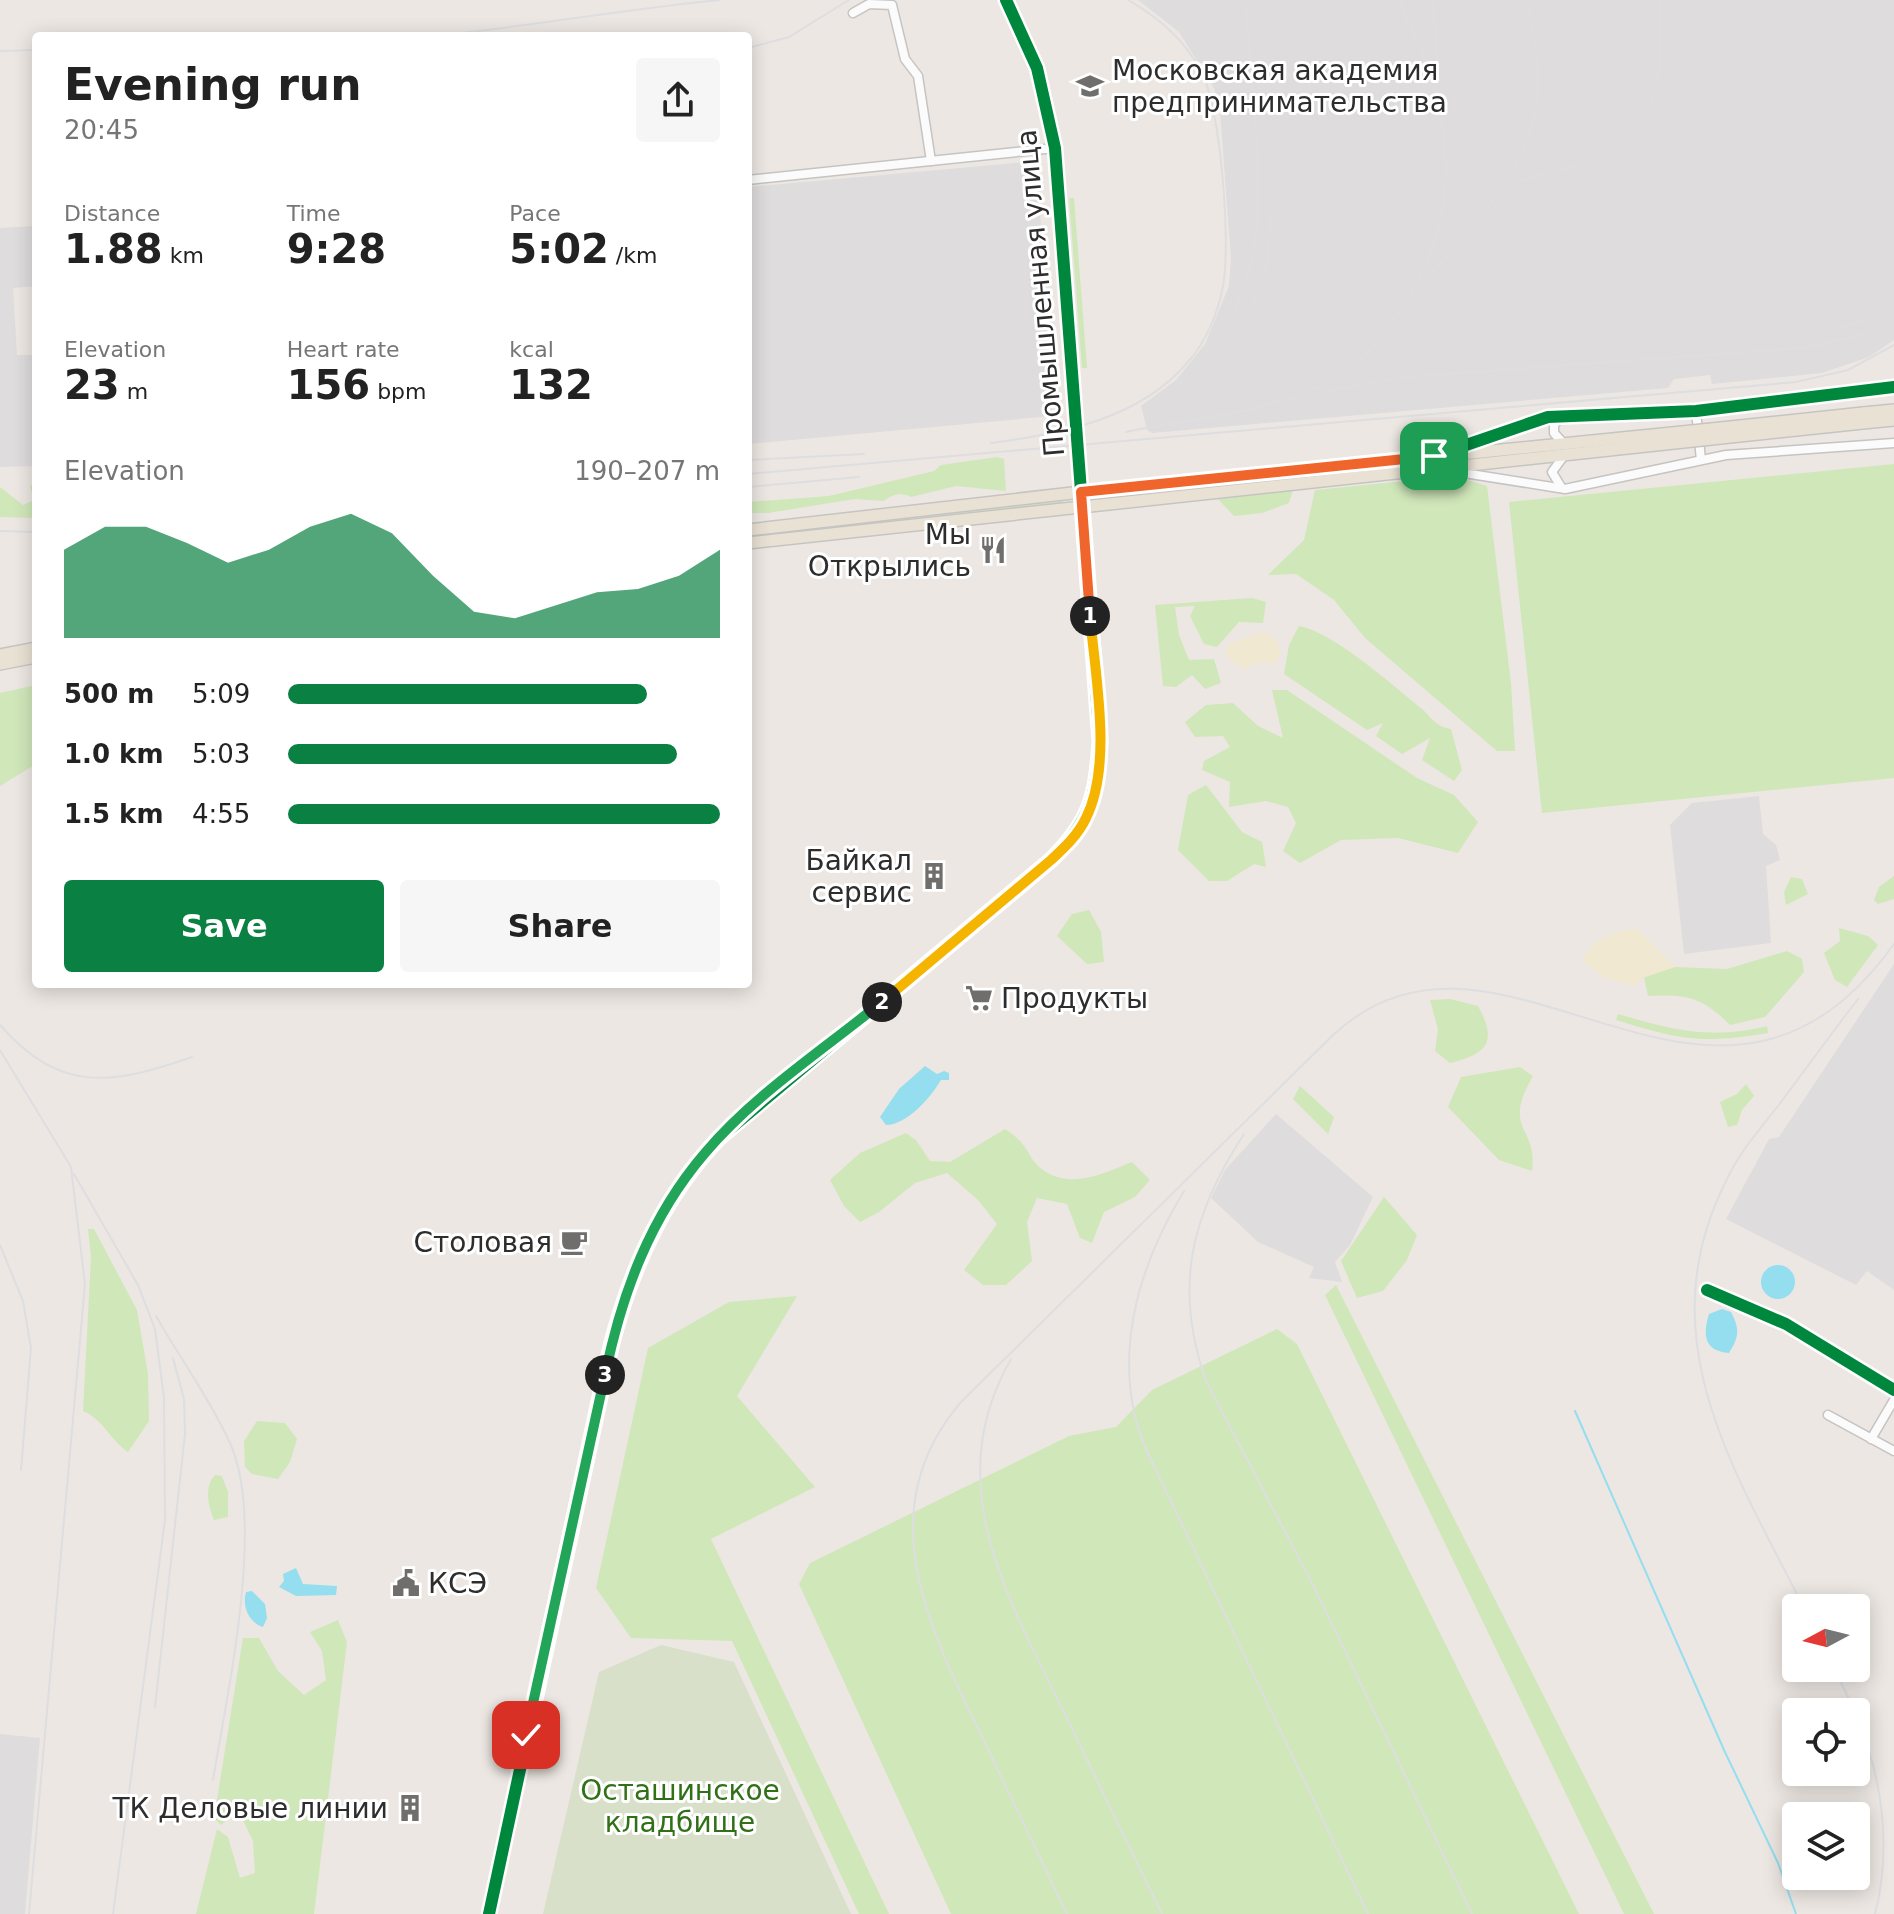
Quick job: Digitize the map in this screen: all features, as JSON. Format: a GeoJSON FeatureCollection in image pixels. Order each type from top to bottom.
{"type":"FeatureCollection","features":[{"type":"Feature","properties":{"kind":"main road"},"geometry":{"type":"LineString","coordinates":[[1692,436],[1894,410]]}},
{"type":"Feature","properties":{"kind":"main road"},"geometry":{"type":"LineString","coordinates":[[752,542],[1082,498],[1434,456],[1566,449],[1894,420]]}},
{"type":"Feature","properties":{"kind":"main road"},"geometry":{"type":"LineString","coordinates":[[752,530],[1436,469],[1566,449]]}},
{"type":"Feature","properties":{"kind":"main road"},"geometry":{"type":"LineString","coordinates":[[0,655],[32,649]]}},
{"type":"Feature","properties":{"kind":"main road"},"geometry":{"type":"LineString","coordinates":[[0,664],[32,658]]}},
{"type":"Feature","properties":{"kind":"street","name":"Промышленная улица"},"geometry":{"type":"LineString","coordinates":[[489,1914],[613,1339],[632,1274],[654,1229],[681,1185],[736,1122],[1072,840],[1086,818],[1097,780],[1100,742],[1055,148],[1037,68],[1006,0]]}},
{"type":"Feature","properties":{"kind":"street"},"geometry":{"type":"LineString","coordinates":[[853,13],[869,4],[892,5],[905,59],[918,76],[931,161]]}},
{"type":"Feature","properties":{"kind":"street"},"geometry":{"type":"LineString","coordinates":[[752,180],[1055,148]]}},
{"type":"Feature","properties":{"kind":"street"},"geometry":{"type":"LineString","coordinates":[[1434,456],[1504,430],[1566,415],[1610,417],[1696,411],[1894,387]]}},
{"type":"Feature","properties":{"kind":"street"},"geometry":{"type":"LineString","coordinates":[[1696,411],[1701,460]]}},
{"type":"Feature","properties":{"kind":"street"},"geometry":{"type":"LineString","coordinates":[[1565,489],[1555,483],[1552,472],[1566,449],[1554,433],[1559,418],[1566,415]]}},
{"type":"Feature","properties":{"kind":"street"},"geometry":{"type":"LineString","coordinates":[[1436,469],[1565,489],[1701,460],[1795,448],[1826,450],[1894,443]]}},
{"type":"Feature","properties":{"kind":"street"},"geometry":{"type":"LineString","coordinates":[[1707,1290],[1786,1324],[1894,1390]]}},
{"type":"Feature","properties":{"kind":"street"},"geometry":{"type":"LineString","coordinates":[[1871,1439],[1894,1400]]}},
{"type":"Feature","properties":{"kind":"street"},"geometry":{"type":"LineString","coordinates":[[1828,1415],[1894,1451]]}},
{"type":"Feature","properties":{"kind":"shaded area"},"geometry":{"type":"Polygon","coordinates":[[[1138,0],[1894,0],[1894,340],[1869,357],[1822,373],[1712,384],[1710,375],[1674,379],[1668,388],[1152,433],[1147,430],[1141,406],[1176,380],[1205,344],[1229,286],[1231,259],[1220,111],[1214,88],[1179,32],[1138,0]]]}},
{"type":"Feature","properties":{"kind":"shaded area"},"geometry":{"type":"Polygon","coordinates":[[[1037,161],[1052,416],[752,444],[752,187],[1037,161]]]}},
{"type":"Feature","properties":{"kind":"shaded area"},"geometry":{"type":"Polygon","coordinates":[[[32,226],[32,286],[13,288],[17,355],[32,355],[32,466],[0,467],[0,228],[32,226]]]}},
{"type":"Feature","properties":{"kind":"shaded area"},"geometry":{"type":"Polygon","coordinates":[[[1759,796],[1763,834],[1776,845],[1780,860],[1766,866],[1771,943],[1684,954],[1670,825],[1692,803],[1759,796]]]}},
{"type":"Feature","properties":{"kind":"shaded area"},"geometry":{"type":"Polygon","coordinates":[[[1894,964],[1894,1290],[1867,1271],[1856,1285],[1726,1219],[1769,1139],[1779,1137],[1894,964]]]}},
{"type":"Feature","properties":{"kind":"shaded area"},"geometry":{"type":"Polygon","coordinates":[[[1276,1114],[1373,1197],[1350,1245],[1335,1262],[1342,1282],[1309,1278],[1314,1267],[1258,1242],[1211,1198],[1225,1170],[1276,1114]]]}},
{"type":"Feature","properties":{"kind":"shaded area"},"geometry":{"type":"Polygon","coordinates":[[[0,1734],[40,1738],[25,1914],[0,1914],[0,1734]]]}},
{"type":"Feature","properties":{"kind":"green space"},"geometry":{"type":"Polygon","coordinates":[[[1063,198],[1066,198],[1079,369],[1075,369],[1063,198]]]}},
{"type":"Feature","properties":{"kind":"green space"},"geometry":{"type":"Polygon","coordinates":[[[1069,198],[1074,198],[1087,368],[1082,368],[1069,198]]]}},
{"type":"Feature","properties":{"kind":"green space"},"geometry":{"type":"Polygon","coordinates":[[[1570,449],[1534,455],[1097,497],[1101,494],[1570,449]]]}},
{"type":"Feature","properties":{"kind":"green space"},"geometry":{"type":"Polygon","coordinates":[[[997,457],[1004,459],[1006,491],[956,486],[911,497],[897,494],[884,501],[855,499],[752,513],[752,502],[829,496],[934,471],[941,465],[997,457]]]}},
{"type":"Feature","properties":{"kind":"green space"},"geometry":{"type":"Polygon","coordinates":[[[1894,464],[1894,778],[1542,813],[1509,502],[1894,464]]]}},
{"type":"Feature","properties":{"kind":"green space"},"geometry":{"type":"Polygon","coordinates":[[[1454,476],[1487,486],[1511,683],[1515,751],[1497,751],[1365,638],[1334,600],[1296,574],[1268,575],[1304,540],[1315,490],[1454,476]]]}},
{"type":"Feature","properties":{"kind":"green space"},"geometry":{"type":"Polygon","coordinates":[[[0,487],[23,505],[32,501],[32,518],[0,517],[0,487]]]}},
{"type":"Feature","properties":{"kind":"green space"},"geometry":{"type":"Polygon","coordinates":[[[1293,490],[1289,503],[1262,513],[1234,516],[1218,499],[1293,490]]]}},
{"type":"Feature","properties":{"kind":"green space"},"geometry":{"type":"Polygon","coordinates":[[[1065,499],[1062,503],[752,539],[752,534],[1065,499]]]}},
{"type":"Feature","properties":{"kind":"green space"},"geometry":{"type":"Polygon","coordinates":[[[1252,598],[1266,602],[1263,623],[1239,622],[1217,647],[1204,644],[1190,616],[1195,606],[1175,607],[1179,635],[1189,660],[1214,659],[1221,683],[1205,689],[1192,675],[1176,687],[1163,686],[1155,605],[1252,598]]]}},
{"type":"Feature","properties":{"kind":"green space"},"geometry":{"type":"Polygon","coordinates":[[[1299,626],[1329,638],[1363,661],[1438,724],[1451,729],[1462,770],[1454,781],[1422,760],[1430,738],[1402,754],[1376,736],[1383,723],[1367,730],[1284,674],[1289,645],[1299,626]]]}},
{"type":"Feature","properties":{"kind":"green space"},"geometry":{"type":"Polygon","coordinates":[[[32,686],[32,766],[0,786],[0,693],[32,686]]]}},
{"type":"Feature","properties":{"kind":"green space"},"geometry":{"type":"Polygon","coordinates":[[[1272,690],[1287,690],[1417,778],[1454,795],[1478,822],[1458,853],[1398,838],[1341,840],[1300,863],[1283,851],[1296,823],[1288,807],[1266,801],[1229,807],[1230,782],[1202,770],[1204,761],[1230,747],[1223,736],[1195,737],[1185,722],[1206,705],[1233,703],[1258,726],[1283,738],[1272,690]]]}},
{"type":"Feature","properties":{"kind":"green space"},"geometry":{"type":"Polygon","coordinates":[[[1206,785],[1242,832],[1262,842],[1266,867],[1254,864],[1227,881],[1209,881],[1178,850],[1188,795],[1206,785]]]}},
{"type":"Feature","properties":{"kind":"green space"},"geometry":{"type":"Polygon","coordinates":[[[1894,876],[1894,899],[1878,904],[1874,900],[1879,887],[1894,876]]]}},
{"type":"Feature","properties":{"kind":"green space"},"geometry":{"type":"Polygon","coordinates":[[[1791,877],[1802,879],[1808,894],[1786,905],[1784,892],[1791,877]]]}},
{"type":"Feature","properties":{"kind":"green space"},"geometry":{"type":"Polygon","coordinates":[[[1089,910],[1101,932],[1104,962],[1087,964],[1057,936],[1072,914],[1089,910]]]}},
{"type":"Feature","properties":{"kind":"green space"},"geometry":{"type":"Polygon","coordinates":[[[1839,928],[1868,936],[1878,945],[1847,987],[1835,980],[1824,953],[1840,941],[1839,928]]]}},
{"type":"Feature","properties":{"kind":"green space"},"geometry":{"type":"Polygon","coordinates":[[[1787,951],[1802,959],[1804,972],[1765,1017],[1730,1025],[1711,1008],[1693,999],[1648,996],[1644,977],[1675,967],[1727,969],[1787,951]]]}},
{"type":"Feature","properties":{"kind":"green space"},"geometry":{"type":"Polygon","coordinates":[[[1450,999],[1478,1006],[1488,1037],[1480,1051],[1450,1063],[1435,1051],[1438,1029],[1430,1000],[1450,999]]]}},
{"type":"Feature","properties":{"kind":"green space"},"geometry":{"type":"Polygon","coordinates":[[[1618,1014],[1692,1031],[1728,1032],[1767,1026],[1768,1033],[1707,1039],[1675,1036],[1616,1020],[1618,1014]]]}},
{"type":"Feature","properties":{"kind":"green space"},"geometry":{"type":"Polygon","coordinates":[[[1520,1067],[1533,1076],[1520,1108],[1520,1118],[1530,1144],[1532,1171],[1499,1160],[1448,1107],[1461,1077],[1520,1067]]]}},
{"type":"Feature","properties":{"kind":"green space"},"geometry":{"type":"Polygon","coordinates":[[[1746,1084],[1754,1096],[1742,1110],[1737,1125],[1728,1127],[1720,1102],[1737,1094],[1746,1084]]]}},
{"type":"Feature","properties":{"kind":"green space"},"geometry":{"type":"Polygon","coordinates":[[[1300,1086],[1334,1117],[1328,1134],[1293,1099],[1300,1086]]]}},
{"type":"Feature","properties":{"kind":"green space"},"geometry":{"type":"Polygon","coordinates":[[[1005,1129],[1019,1140],[1038,1166],[1054,1176],[1088,1178],[1132,1162],[1150,1180],[1135,1197],[1104,1212],[1092,1243],[1080,1238],[1067,1204],[1037,1198],[1027,1222],[1032,1261],[1006,1285],[983,1285],[964,1270],[997,1224],[978,1200],[947,1173],[915,1183],[879,1212],[860,1222],[844,1206],[830,1180],[860,1153],[906,1133],[916,1140],[930,1161],[950,1162],[1005,1129]]]}},
{"type":"Feature","properties":{"kind":"green space"},"geometry":{"type":"Polygon","coordinates":[[[1384,1197],[1417,1235],[1407,1260],[1383,1291],[1357,1298],[1341,1261],[1384,1197]]]}},
{"type":"Feature","properties":{"kind":"green space"},"geometry":{"type":"Polygon","coordinates":[[[88,1229],[94,1229],[137,1310],[148,1374],[149,1421],[128,1452],[96,1419],[83,1411],[91,1257],[88,1229]]]}},
{"type":"Feature","properties":{"kind":"green space"},"geometry":{"type":"Polygon","coordinates":[[[1336,1285],[1654,1914],[1624,1914],[1325,1295],[1336,1285]]]}},
{"type":"Feature","properties":{"kind":"green space"},"geometry":{"type":"Polygon","coordinates":[[[797,1296],[737,1396],[815,1487],[711,1539],[889,1914],[859,1914],[732,1641],[631,1638],[596,1588],[648,1348],[729,1302],[797,1296]]]}},
{"type":"Feature","properties":{"kind":"green space"},"geometry":{"type":"Polygon","coordinates":[[[1277,1329],[1297,1344],[1579,1914],[951,1914],[799,1584],[810,1563],[1069,1436],[1116,1427],[1152,1390],[1277,1329]]]}},
{"type":"Feature","properties":{"kind":"green space"},"geometry":{"type":"Polygon","coordinates":[[[257,1421],[285,1423],[297,1439],[290,1462],[278,1479],[252,1474],[245,1467],[244,1441],[257,1421]]]}},
{"type":"Feature","properties":{"kind":"green space"},"geometry":{"type":"Polygon","coordinates":[[[215,1475],[222,1476],[228,1492],[228,1517],[214,1520],[208,1496],[209,1485],[215,1475]]]}},
{"type":"Feature","properties":{"kind":"green space"},"geometry":{"type":"Polygon","coordinates":[[[338,1620],[347,1642],[314,1914],[196,1914],[217,1829],[228,1837],[240,1878],[255,1873],[253,1841],[238,1810],[221,1825],[214,1818],[243,1638],[259,1638],[278,1671],[304,1695],[326,1680],[322,1651],[310,1632],[338,1620]]]}},
{"type":"Feature","properties":{"kind":"green space","name":"Осташинское кладбище"},"geometry":{"type":"Polygon","coordinates":[[[661,1645],[734,1662],[851,1914],[543,1914],[599,1672],[661,1645]]]}},
{"type":"Feature","properties":{"kind":"sand"},"geometry":{"type":"Polygon","coordinates":[[[1263,632],[1277,639],[1280,653],[1276,664],[1258,662],[1245,670],[1225,655],[1228,644],[1263,632]]]}},
{"type":"Feature","properties":{"kind":"sand"},"geometry":{"type":"Polygon","coordinates":[[[1637,929],[1675,967],[1645,977],[1633,986],[1603,977],[1583,961],[1598,941],[1620,931],[1637,929]]]}},
{"type":"Feature","properties":{"kind":"water"},"geometry":{"type":"Polygon","coordinates":[[[925,1066],[937,1074],[944,1071],[949,1073],[949,1080],[941,1080],[925,1102],[910,1115],[886,1125],[880,1117],[899,1089],[925,1066]]]}},
{"type":"Feature","properties":{"kind":"water"},"geometry":{"type":"Polygon","coordinates":[[[1778,1265],[1790,1270],[1795,1282],[1790,1294],[1778,1299],[1766,1294],[1761,1282],[1766,1270],[1778,1265]]]}},
{"type":"Feature","properties":{"kind":"water"},"geometry":{"type":"Polygon","coordinates":[[[1722,1309],[1731,1312],[1737,1328],[1729,1353],[1714,1349],[1706,1335],[1709,1314],[1722,1309]]]}},
{"type":"Feature","properties":{"kind":"water"},"geometry":{"type":"Polygon","coordinates":[[[296,1568],[303,1584],[337,1586],[336,1595],[296,1596],[279,1587],[284,1581],[283,1574],[296,1568]]]}},
{"type":"Feature","properties":{"kind":"water"},"geometry":{"type":"Polygon","coordinates":[[[252,1591],[265,1604],[267,1618],[263,1627],[253,1621],[246,1608],[246,1592],[252,1591]]]}},
{"type":"Feature","properties":{"kind":"waterway"},"geometry":{"type":"LineString","coordinates":[[1575,1411],[1724,1750],[1778,1863],[1796,1914]]}},
{"type":"Feature","properties":{"kind":"railway"},"geometry":{"type":"LineString","coordinates":[[468,32],[720,0]]}},
{"type":"Feature","properties":{"kind":"railway"},"geometry":{"type":"LineString","coordinates":[[752,47],[789,37],[849,0]]}},
{"type":"Feature","properties":{"kind":"railway"},"geometry":{"type":"LineString","coordinates":[[991,443],[1071,428],[1123,410],[1147,397],[1188,362],[1206,336],[1218,306],[1225,266],[1225,209],[1219,144],[1208,89],[1201,71],[1179,39],[1128,0]]}},
{"type":"Feature","properties":{"kind":"railway"},"geometry":{"type":"LineString","coordinates":[[1206,352],[1226,326],[1240,299],[1255,241],[1257,148],[1245,0]]}},
{"type":"Feature","properties":{"kind":"railway"},"geometry":{"type":"LineString","coordinates":[[1126,432],[1252,409],[1321,386],[1366,353],[1403,307],[1430,253],[1444,199],[1446,172],[1436,90],[1400,0]]}},
{"type":"Feature","properties":{"kind":"railway"},"geometry":{"type":"LineString","coordinates":[[1433,0],[1438,76]]}},
{"type":"Feature","properties":{"kind":"railway"},"geometry":{"type":"LineString","coordinates":[[1418,290],[1494,199],[1524,148],[1534,121],[1538,92],[1535,46],[1527,0]]}},
{"type":"Feature","properties":{"kind":"railway"},"geometry":{"type":"LineString","coordinates":[[1504,191],[1528,178],[1573,167],[1601,156],[1623,141],[1639,124],[1657,80],[1660,0]]}},
{"type":"Feature","properties":{"kind":"railway"},"geometry":{"type":"LineString","coordinates":[[0,51],[32,50]]}},
{"type":"Feature","properties":{"kind":"railway"},"geometry":{"type":"LineString","coordinates":[[1230,332],[1242,321],[1258,294],[1267,263],[1270,216]]}},
{"type":"Feature","properties":{"kind":"railway"},"geometry":{"type":"LineString","coordinates":[[1832,332],[1866,318],[1894,293]]}},
{"type":"Feature","properties":{"kind":"railway"},"geometry":{"type":"LineString","coordinates":[[1327,391],[1404,377],[1803,348],[1858,336],[1894,319]]}},
{"type":"Feature","properties":{"kind":"railway"},"geometry":{"type":"LineString","coordinates":[[752,474],[1796,382],[1848,370],[1894,345]]}},
{"type":"Feature","properties":{"kind":"railway"},"geometry":{"type":"LineString","coordinates":[[752,460],[864,454]]}},
{"type":"Feature","properties":{"kind":"railway"},"geometry":{"type":"LineString","coordinates":[[752,487],[859,477]]}},
{"type":"Feature","properties":{"kind":"railway"},"geometry":{"type":"LineString","coordinates":[[0,531],[32,532]]}},
{"type":"Feature","properties":{"kind":"railway"},"geometry":{"type":"LineString","coordinates":[[1067,1914],[945,1658],[918,1572],[913,1529],[918,1486],[933,1444],[961,1402],[1332,1036],[1397,996],[1466,989],[1536,1003],[1608,1025],[1681,1042],[1753,1043],[1824,1014],[1894,944]]}},
{"type":"Feature","properties":{"kind":"railway"},"geometry":{"type":"LineString","coordinates":[[1797,1594],[1751,1505],[1709,1401],[1698,1348],[1695,1294],[1704,1239],[1731,1171],[1858,999]]}},
{"type":"Feature","properties":{"kind":"railway"},"geometry":{"type":"LineString","coordinates":[[0,1025],[23,1048],[45,1063],[67,1073],[90,1077],[138,1073],[192,1057]]}},
{"type":"Feature","properties":{"kind":"railway"},"geometry":{"type":"LineString","coordinates":[[0,1050],[71,1167],[85,1284],[29,1914]]}},
{"type":"Feature","properties":{"kind":"railway"},"geometry":{"type":"LineString","coordinates":[[1244,1134],[1211,1194],[1193,1253],[1190,1283],[1196,1347],[1206,1381],[1313,1585],[1472,1914]]}},
{"type":"Feature","properties":{"kind":"railway"},"geometry":{"type":"LineString","coordinates":[[74,1174],[138,1285],[155,1329],[164,1398],[165,1520],[113,1914]]}},
{"type":"Feature","properties":{"kind":"railway"},"geometry":{"type":"LineString","coordinates":[[1184,1191],[1153,1251],[1134,1316],[1130,1382],[1135,1414],[1145,1447],[1368,1914]]}},
{"type":"Feature","properties":{"kind":"railway"},"geometry":{"type":"LineString","coordinates":[[0,1245],[23,1301],[31,1348],[21,1470]]}},
{"type":"Feature","properties":{"kind":"railway"},"geometry":{"type":"LineString","coordinates":[[156,1316],[222,1427],[240,1477],[244,1517],[240,1609],[213,1780]]}},
{"type":"Feature","properties":{"kind":"railway"},"geometry":{"type":"LineString","coordinates":[[155,1707],[185,1434],[184,1399],[173,1358]]}},
{"type":"Feature","properties":{"kind":"railway"},"geometry":{"type":"LineString","coordinates":[[1011,1359],[990,1406],[981,1451],[981,1496],[990,1540],[1022,1626],[1162,1914]]}},
{"type":"Feature","properties":{"kind":"railway"},"geometry":{"type":"LineString","coordinates":[[1841,1682],[1848,1698]]}},
{"type":"Feature","properties":{"kind":"railway"},"geometry":{"type":"LineString","coordinates":[[1870,1756],[1882,1813],[1883,1838],[1883,1863],[1875,1914]]}},
{"type":"Feature","properties":{"kind":"cycle path"},"geometry":{"type":"LineString","coordinates":[[489,1914],[610,1350],[638,1264],[665,1211],[681,1185],[719,1138],[1051,860],[1075,833],[1093,793],[1100,742],[1055,148],[1037,68],[1006,0]]}},
{"type":"Feature","properties":{"kind":"cycle path"},"geometry":{"type":"LineString","coordinates":[[1434,456],[1548,417],[1696,411],[1894,387]]}},
{"type":"Feature","properties":{"kind":"cycle path"},"geometry":{"type":"LineString","coordinates":[[1707,1290],[1786,1324],[1894,1390]]}},
{"type":"Feature","properties":{"kind":"place","name":"Московская академия предпринимательства"},"geometry":{"type":"Point","coordinates":[1090,86]}},
{"type":"Feature","properties":{"kind":"place","name":"Мы Открылись"},"geometry":{"type":"Point","coordinates":[993,550]}},
{"type":"Feature","properties":{"kind":"place","name":"Байкал сервис"},"geometry":{"type":"Point","coordinates":[934,876]}},
{"type":"Feature","properties":{"kind":"place","name":"Продукты"},"geometry":{"type":"Point","coordinates":[979,998]}},
{"type":"Feature","properties":{"kind":"place","name":"Столовая"},"geometry":{"type":"Point","coordinates":[574,1242]}},
{"type":"Feature","properties":{"kind":"place","name":"КСЭ"},"geometry":{"type":"Point","coordinates":[406,1583]}},
{"type":"Feature","properties":{"kind":"place","name":"ТК Деловые линии"},"geometry":{"type":"Point","coordinates":[410,1808]}},
{"type":"Feature","properties":{"kind":"route"},"geometry":{"type":"LineString","coordinates":[[526,1735],[610,1350],[632,1274],[654,1229],[705,1153],[736,1122],[1051,860],[1072,840],[1086,818],[1097,780],[1100,742],[1081,492],[1434,456]]}}]}
